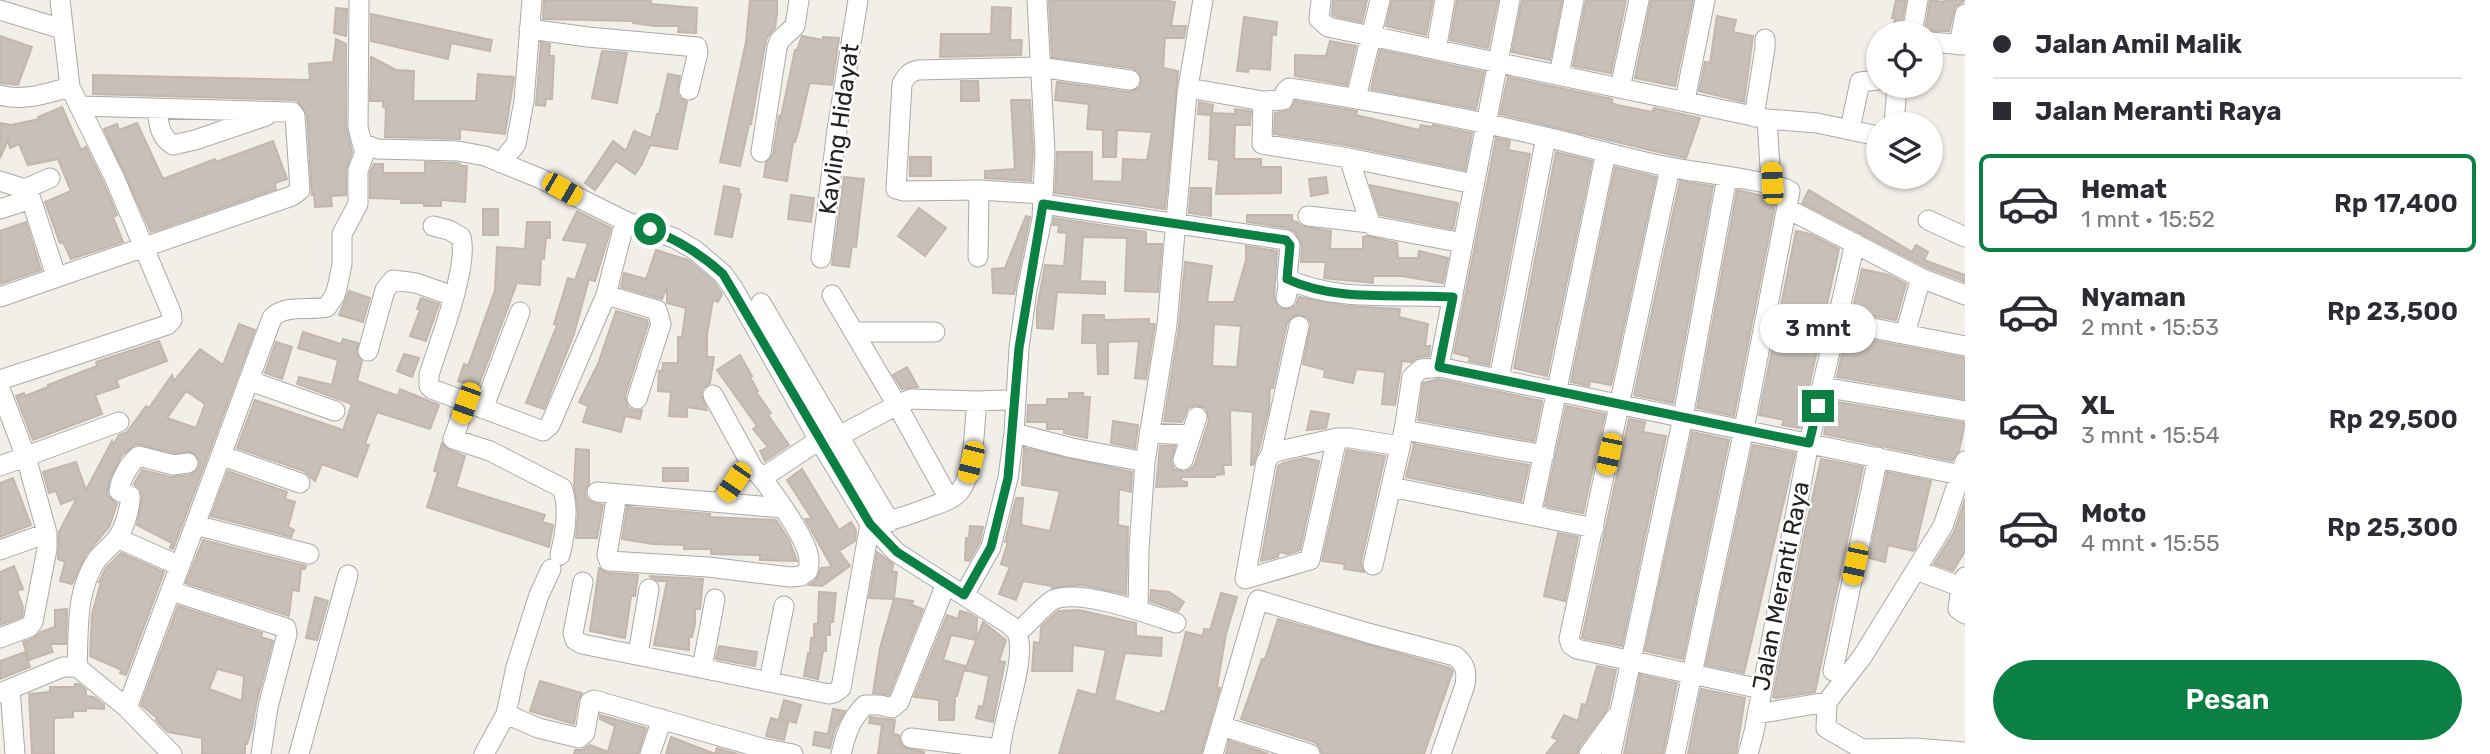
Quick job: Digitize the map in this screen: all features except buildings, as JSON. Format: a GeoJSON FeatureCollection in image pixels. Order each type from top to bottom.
{"type":"FeatureCollection","features":[{"type":"Feature","properties":{"kind":"street"},"geometry":{"type":"LineString","coordinates":[[0,380],[167,325],[172,320],[115,179],[70,87],[60,0]]}},
{"type":"Feature","properties":{"kind":"street"},"geometry":{"type":"LineString","coordinates":[[127,708],[275,314],[285,310],[327,307],[335,295],[342,264],[342,234],[358,204],[358,170],[365,152],[358,127],[359,0]]}},
{"type":"Feature","properties":{"kind":"street"},"geometry":{"type":"LineString","coordinates":[[501,163],[516,144],[524,101],[532,0]]}},
{"type":"Feature","properties":{"kind":"street"},"geometry":{"type":"LineString","coordinates":[[761,152],[777,48],[779,41],[795,26],[799,0]]}},
{"type":"Feature","properties":{"kind":"street","name":"Kavling Hidayat"},"geometry":{"type":"LineString","coordinates":[[821,258],[837,130],[858,0]]}},
{"type":"Feature","properties":{"kind":"street"},"geometry":{"type":"LineString","coordinates":[[964,595],[991,547],[1008,478],[1014,433],[1019,348],[1043,199],[1044,124],[1037,0]]}},
{"type":"Feature","properties":{"kind":"street"},"geometry":{"type":"LineString","coordinates":[[1321,0],[1318,13],[1322,23],[1328,27],[1761,118],[1817,123],[1866,133]]}},
{"type":"Feature","properties":{"kind":"street"},"geometry":{"type":"LineString","coordinates":[[1356,98],[1380,0]]}},
{"type":"Feature","properties":{"kind":"street"},"geometry":{"type":"LineString","coordinates":[[1436,50],[1445,0]]}},
{"type":"Feature","properties":{"kind":"street"},"geometry":{"type":"LineString","coordinates":[[1439,367],[1510,0]]}},
{"type":"Feature","properties":{"kind":"street"},"geometry":{"type":"LineString","coordinates":[[1559,75],[1574,0]]}},
{"type":"Feature","properties":{"kind":"street"},"geometry":{"type":"LineString","coordinates":[[1620,88],[1639,0]]}},
{"type":"Feature","properties":{"kind":"street"},"geometry":{"type":"LineString","coordinates":[[1685,100],[1705,0]]}},
{"type":"Feature","properties":{"kind":"street"},"geometry":{"type":"LineString","coordinates":[[1914,21],[1918,0]]}},
{"type":"Feature","properties":{"kind":"street"},"geometry":{"type":"LineString","coordinates":[[1138,610],[1139,550],[1146,462],[1167,325],[1197,1]]}},
{"type":"Feature","properties":{"kind":"street"},"geometry":{"type":"LineString","coordinates":[[0,10],[62,29]]}},
{"type":"Feature","properties":{"kind":"street"},"geometry":{"type":"LineString","coordinates":[[1943,43],[1962,45],[1965,14]]}},
{"type":"Feature","properties":{"kind":"street"},"geometry":{"type":"LineString","coordinates":[[530,29],[697,47],[689,90]]}},
{"type":"Feature","properties":{"kind":"street"},"geometry":{"type":"LineString","coordinates":[[1765,38],[1761,118],[1772,183]]}},
{"type":"Feature","properties":{"kind":"street"},"geometry":{"type":"LineString","coordinates":[[1130,80],[1039,67],[918,70],[909,74],[902,84],[896,189],[979,190],[1286,240],[1290,245],[1288,289],[1355,295],[1419,294],[1453,297]]}},
{"type":"Feature","properties":{"kind":"street"},"geometry":{"type":"LineString","coordinates":[[1850,129],[1861,81],[1866,81]]}},
{"type":"Feature","properties":{"kind":"street"},"geometry":{"type":"LineString","coordinates":[[0,95],[33,97],[70,87]]}},
{"type":"Feature","properties":{"kind":"street"},"geometry":{"type":"LineString","coordinates":[[1188,88],[1264,101],[1283,100],[1289,88],[1356,98],[1485,123],[1670,168],[1772,183],[1790,191],[1744,429],[1675,754]]}},
{"type":"Feature","properties":{"kind":"street"},"geometry":{"type":"LineString","coordinates":[[1264,101],[1262,144],[1349,158],[1474,184]]}},
{"type":"Feature","properties":{"kind":"street"},"geometry":{"type":"LineString","coordinates":[[0,297],[297,194],[300,190],[295,116],[292,112],[80,106]]}},
{"type":"Feature","properties":{"kind":"street"},"geometry":{"type":"LineString","coordinates":[[157,109],[161,132],[166,141],[173,145],[279,112]]}},
{"type":"Feature","properties":{"kind":"street"},"geometry":{"type":"LineString","coordinates":[[1499,379],[1546,137]]}},
{"type":"Feature","properties":{"kind":"street"},"geometry":{"type":"LineString","coordinates":[[362,143],[377,149],[458,151],[485,156],[539,178],[625,221],[674,238],[695,250],[723,274],[746,309],[818,440],[870,524],[897,552],[1010,625],[1017,633],[1016,677],[1000,751],[911,738]]}},
{"type":"Feature","properties":{"kind":"street"},"geometry":{"type":"LineString","coordinates":[[1531,515],[1606,152]]}},
{"type":"Feature","properties":{"kind":"street"},"geometry":{"type":"LineString","coordinates":[[1349,158],[1370,223]]}},
{"type":"Feature","properties":{"kind":"street"},"geometry":{"type":"LineString","coordinates":[[1670,168],[1569,639],[1571,645],[1577,649],[1761,689]]}},
{"type":"Feature","properties":{"kind":"street"},"geometry":{"type":"LineString","coordinates":[[1611,754],[1683,417],[1727,177]]}},
{"type":"Feature","properties":{"kind":"street"},"geometry":{"type":"LineString","coordinates":[[0,209],[28,195],[50,178]]}},
{"type":"Feature","properties":{"kind":"street"},"geometry":{"type":"LineString","coordinates":[[0,181],[28,195],[56,276]]}},
{"type":"Feature","properties":{"kind":"street"},"geometry":{"type":"LineString","coordinates":[[978,257],[979,190]]}},
{"type":"Feature","properties":{"kind":"street"},"geometry":{"type":"LineString","coordinates":[[1788,209],[1921,278],[1965,295]]}},
{"type":"Feature","properties":{"kind":"street"},"geometry":{"type":"LineString","coordinates":[[1308,216],[1370,223],[1377,227],[1463,243]]}},
{"type":"Feature","properties":{"kind":"street"},"geometry":{"type":"LineString","coordinates":[[1928,220],[1965,237]]}},
{"type":"Feature","properties":{"kind":"street"},"geometry":{"type":"LineString","coordinates":[[433,226],[449,229],[461,237],[462,256],[428,382],[432,389],[538,431],[546,430],[606,295],[625,221]]}},
{"type":"Feature","properties":{"kind":"street","name":"Jalan Meranti Raya"},"geometry":{"type":"LineString","coordinates":[[1748,754],[1809,443],[1855,243]]}},
{"type":"Feature","properties":{"kind":"street"},"geometry":{"type":"LineString","coordinates":[[1905,334],[1921,278]]}},
{"type":"Feature","properties":{"kind":"street"},"geometry":{"type":"LineString","coordinates":[[368,351],[385,290],[393,280],[416,283],[453,296]]}},
{"type":"Feature","properties":{"kind":"street"},"geometry":{"type":"LineString","coordinates":[[606,295],[657,310],[660,317],[661,324],[637,399]]}},
{"type":"Feature","properties":{"kind":"street"},"geometry":{"type":"LineString","coordinates":[[832,295],[949,499]]}},
{"type":"Feature","properties":{"kind":"street"},"geometry":{"type":"LineString","coordinates":[[761,303],[890,522]]}},
{"type":"Feature","properties":{"kind":"street"},"geometry":{"type":"LineString","coordinates":[[484,754],[506,715],[520,655],[539,595],[565,533],[565,501],[562,488],[490,451],[453,439],[475,406],[520,312]]}},
{"type":"Feature","properties":{"kind":"street"},"geometry":{"type":"LineString","coordinates":[[1836,321],[1965,346]]}},
{"type":"Feature","properties":{"kind":"street"},"geometry":{"type":"LineString","coordinates":[[1299,326],[1271,454],[1266,462],[1245,579],[1310,560],[1336,438]]}},
{"type":"Feature","properties":{"kind":"street"},"geometry":{"type":"LineString","coordinates":[[854,332],[935,332]]}},
{"type":"Feature","properties":{"kind":"street"},"geometry":{"type":"LineString","coordinates":[[1373,565],[1402,438],[1412,377],[1421,369],[1439,367],[1878,457],[1964,471],[1943,526],[1862,657],[1827,702],[1826,728],[1862,752],[1915,748],[1965,752]]}},
{"type":"Feature","properties":{"kind":"street"},"geometry":{"type":"LineString","coordinates":[[250,381],[335,411]]}},
{"type":"Feature","properties":{"kind":"street"},"geometry":{"type":"LineString","coordinates":[[1822,387],[1965,411]]}},
{"type":"Feature","properties":{"kind":"street"},"geometry":{"type":"LineString","coordinates":[[0,388],[26,457],[47,533],[47,549],[33,622],[0,638]]}},
{"type":"Feature","properties":{"kind":"street"},"geometry":{"type":"LineString","coordinates":[[617,494],[607,555],[609,561],[790,577],[801,576],[808,571],[808,554],[783,508],[758,473],[713,395]]}},
{"type":"Feature","properties":{"kind":"street"},"geometry":{"type":"LineString","coordinates":[[839,436],[911,399],[1005,400]]}},
{"type":"Feature","properties":{"kind":"street"},"geometry":{"type":"LineString","coordinates":[[870,524],[890,522],[949,499],[960,492],[971,462],[977,401]]}},
{"type":"Feature","properties":{"kind":"street"},"geometry":{"type":"LineString","coordinates":[[0,466],[119,422]]}},
{"type":"Feature","properties":{"kind":"street"},"geometry":{"type":"LineString","coordinates":[[1149,433],[1194,426],[1183,460]]}},
{"type":"Feature","properties":{"kind":"street"},"geometry":{"type":"LineString","coordinates":[[1014,433],[1072,448],[1146,462]]}},
{"type":"Feature","properties":{"kind":"street"},"geometry":{"type":"LineString","coordinates":[[1271,454],[1336,438],[1402,438],[1544,455]]}},
{"type":"Feature","properties":{"kind":"street"},"geometry":{"type":"LineString","coordinates":[[720,502],[741,473],[758,473],[818,440]]}},
{"type":"Feature","properties":{"kind":"street"},"geometry":{"type":"LineString","coordinates":[[78,667],[82,591],[87,575],[98,558],[117,538],[131,500],[119,489],[135,458],[139,456],[178,466],[188,463]]}},
{"type":"Feature","properties":{"kind":"street"},"geometry":{"type":"LineString","coordinates":[[223,456],[300,483]]}},
{"type":"Feature","properties":{"kind":"street"},"geometry":{"type":"LineString","coordinates":[[1833,671],[1878,457]]}},
{"type":"Feature","properties":{"kind":"street"},"geometry":{"type":"LineString","coordinates":[[1391,487],[1594,528]]}},
{"type":"Feature","properties":{"kind":"street"},"geometry":{"type":"LineString","coordinates":[[597,492],[783,508]]}},
{"type":"Feature","properties":{"kind":"street"},"geometry":{"type":"LineString","coordinates":[[583,582],[573,633],[575,640],[582,644],[829,694],[839,691],[870,524]]}},
{"type":"Feature","properties":{"kind":"street"},"geometry":{"type":"LineString","coordinates":[[195,525],[309,554]]}},
{"type":"Feature","properties":{"kind":"street"},"geometry":{"type":"LineString","coordinates":[[0,550],[47,533]]}},
{"type":"Feature","properties":{"kind":"street"},"geometry":{"type":"LineString","coordinates":[[117,538],[180,566]]}},
{"type":"Feature","properties":{"kind":"street"},"geometry":{"type":"LineString","coordinates":[[1916,570],[1963,582],[1957,604],[1958,609],[1965,614]]}},
{"type":"Feature","properties":{"kind":"street"},"geometry":{"type":"LineString","coordinates":[[299,754],[348,575]]}},
{"type":"Feature","properties":{"kind":"street"},"geometry":{"type":"LineString","coordinates":[[841,754],[848,728],[855,714],[865,705],[892,708],[899,702],[946,584]]}},
{"type":"Feature","properties":{"kind":"street"},"geometry":{"type":"LineString","coordinates":[[638,654],[649,589]]}},
{"type":"Feature","properties":{"kind":"street"},"geometry":{"type":"LineString","coordinates":[[171,591],[286,628],[287,634],[268,707],[261,754]]}},
{"type":"Feature","properties":{"kind":"street"},"geometry":{"type":"LineString","coordinates":[[702,668],[715,599]]}},
{"type":"Feature","properties":{"kind":"street"},"geometry":{"type":"LineString","coordinates":[[1017,633],[1054,599],[1102,601],[1176,623]]}},
{"type":"Feature","properties":{"kind":"street"},"geometry":{"type":"LineString","coordinates":[[1213,754],[1258,600],[1455,656],[1463,662],[1465,685],[1441,754]]}},
{"type":"Feature","properties":{"kind":"street"},"geometry":{"type":"LineString","coordinates":[[769,681],[784,606]]}},
{"type":"Feature","properties":{"kind":"street"},"geometry":{"type":"LineString","coordinates":[[15,754],[5,691],[63,667],[78,667],[127,708],[172,754]]}},
{"type":"Feature","properties":{"kind":"street"},"geometry":{"type":"LineString","coordinates":[[506,715],[538,728],[579,738],[585,733],[592,700],[761,748],[793,754]]}},
{"type":"Feature","properties":{"kind":"street"},"geometry":{"type":"LineString","coordinates":[[1757,714],[1827,702]]}},
{"type":"Feature","properties":{"kind":"street"},"geometry":{"type":"LineString","coordinates":[[1589,754],[1619,714]]}},
{"type":"Feature","properties":{"kind":"street"},"geometry":{"type":"LineString","coordinates":[[650,754],[662,719]]}},
{"type":"Feature","properties":{"kind":"street"},"geometry":{"type":"LineString","coordinates":[[1221,726],[1310,754]]}},
{"type":"Feature","properties":{"kind":"route"},"geometry":{"type":"LineString","coordinates":[[650,229],[695,250],[723,274],[746,309],[818,440],[870,524],[897,552],[964,595],[991,547],[1008,478],[1014,433],[1019,348],[1043,204],[1286,240],[1290,245],[1287,279],[1324,291],[1355,295],[1419,294],[1453,297],[1439,367],[1809,443],[1818,406]]}}]}
